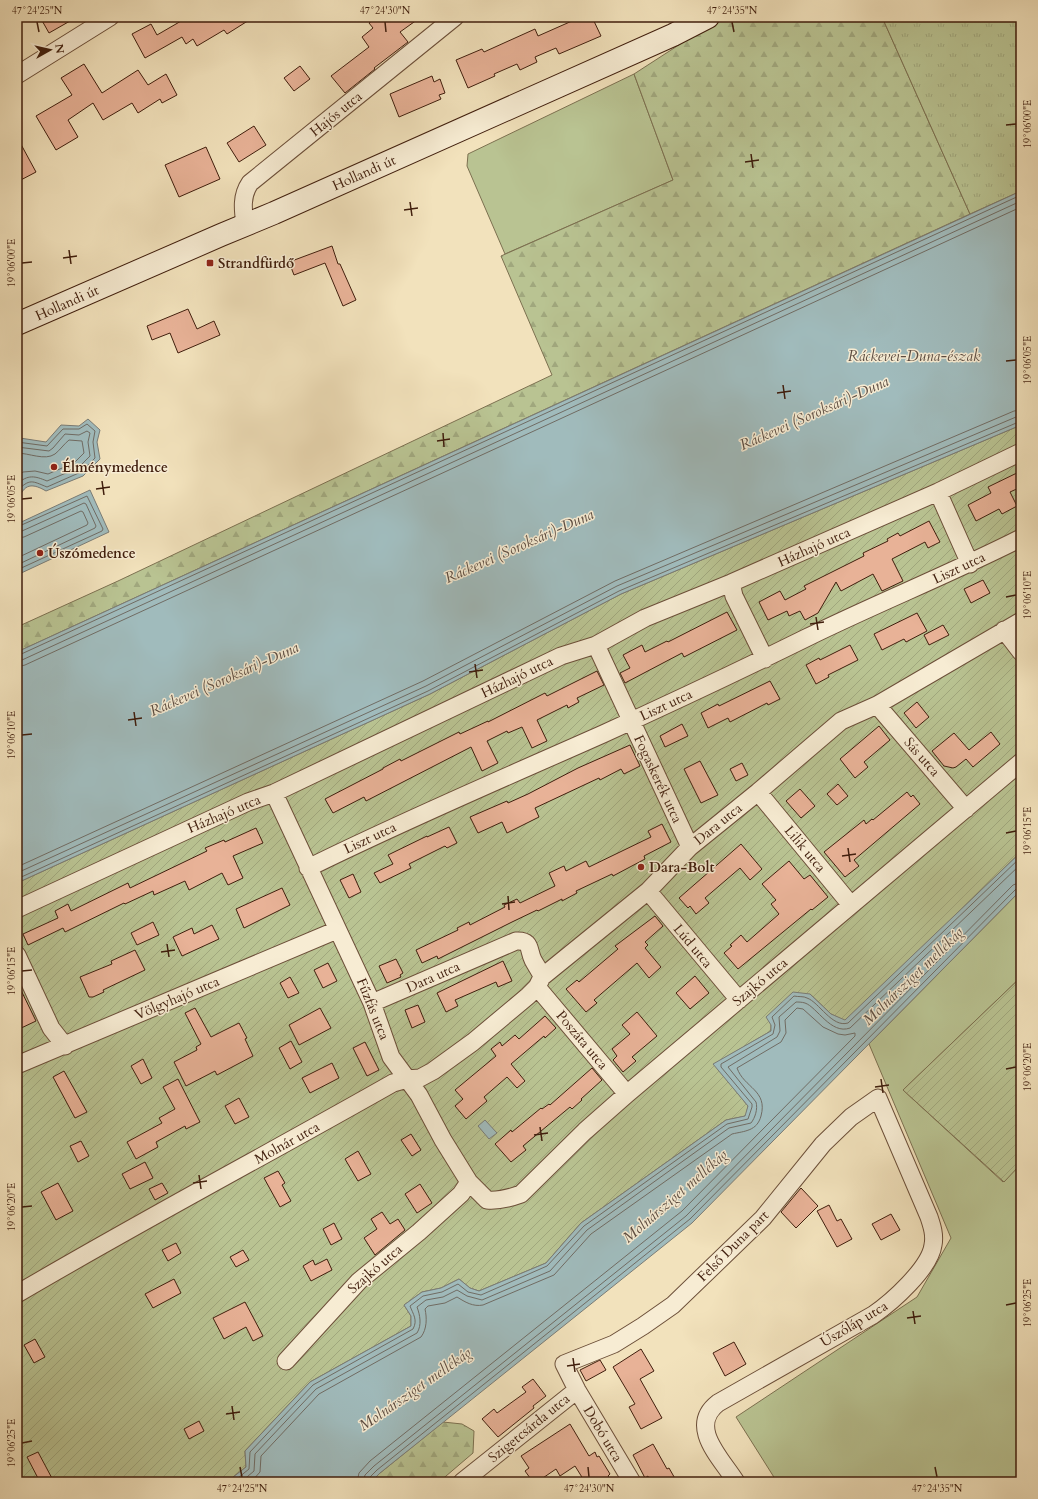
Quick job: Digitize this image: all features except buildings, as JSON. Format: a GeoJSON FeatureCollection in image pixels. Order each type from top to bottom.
{"type":"FeatureCollection","features":[{"type":"Feature","properties":{"kind":"street"},"geometry":{"type":"LineString","coordinates":[[17,75],[110,17]]}},
{"type":"Feature","properties":{"kind":"street","name":"Hajós utca"},"geometry":{"type":"LineString","coordinates":[[245,225],[243,198],[250,183],[455,17]]}},
{"type":"Feature","properties":{"kind":"street","name":"Hollandi út"},"geometry":{"type":"LineString","coordinates":[[17,324],[274,213],[673,35],[708,17]]}},
{"type":"Feature","properties":{"kind":"street","name":"Házhajó utca"},"geometry":{"type":"LineString","coordinates":[[17,909],[248,802],[274,793],[561,656],[596,645],[645,618],[731,583],[938,492],[1021,452]]}},
{"type":"Feature","properties":{"kind":"street"},"geometry":{"type":"LineString","coordinates":[[938,492],[970,564]]}},
{"type":"Feature","properties":{"kind":"street","name":"Liszt utca"},"geometry":{"type":"LineString","coordinates":[[308,868],[366,839],[632,721],[807,638],[970,564],[1021,538]]}},
{"type":"Feature","properties":{"kind":"street"},"geometry":{"type":"LineString","coordinates":[[731,583],[734,596],[765,659]]}},
{"type":"Feature","properties":{"kind":"street","name":"Dara utca"},"geometry":{"type":"LineString","coordinates":[[539,982],[648,891],[690,847],[758,792],[841,721],[877,705],[1021,621]]}},
{"type":"Feature","properties":{"kind":"street"},"geometry":{"type":"LineString","coordinates":[[1004,630],[1021,652]]}},
{"type":"Feature","properties":{"kind":"street","name":"Fogaskerék utca"},"geometry":{"type":"LineString","coordinates":[[596,645],[690,847]]}},
{"type":"Feature","properties":{"kind":"street","name":"Sás utca"},"geometry":{"type":"LineString","coordinates":[[877,705],[966,809]]}},
{"type":"Feature","properties":{"kind":"street","name":"Szajkó utca"},"geometry":{"type":"LineString","coordinates":[[500,1199],[521,1194],[585,1131],[627,1094],[1021,762]]}},
{"type":"Feature","properties":{"kind":"street","name":"Lilik utca"},"geometry":{"type":"LineString","coordinates":[[758,792],[851,905]]}},
{"type":"Feature","properties":{"kind":"street","name":"Fűzfás utca"},"geometry":{"type":"LineString","coordinates":[[274,793],[372,1003],[392,1057],[419,1095],[443,1140],[469,1182],[487,1200],[500,1199]]}},
{"type":"Feature","properties":{"kind":"street","name":"Lúd utca"},"geometry":{"type":"LineString","coordinates":[[648,891],[738,1000]]}},
{"type":"Feature","properties":{"kind":"street","name":"Völgyhajó utca"},"geometry":{"type":"LineString","coordinates":[[17,1065],[337,930]]}},
{"type":"Feature","properties":{"kind":"street","name":"Dara utca"},"geometry":{"type":"LineString","coordinates":[[372,1003],[516,941],[522,941],[527,944],[531,951],[532,959],[539,968],[539,982]]}},
{"type":"Feature","properties":{"kind":"street"},"geometry":{"type":"LineString","coordinates":[[17,955],[51,1028],[65,1046]]}},
{"type":"Feature","properties":{"kind":"street","name":"Molnár utca"},"geometry":{"type":"LineString","coordinates":[[17,1294],[393,1083],[407,1079],[420,1078],[433,1071],[473,1042],[539,982]]}},
{"type":"Feature","properties":{"kind":"street","name":"Poszáta utca"},"geometry":{"type":"LineString","coordinates":[[539,982],[627,1094]]}},
{"type":"Feature","properties":{"kind":"street","name":"Felső Duna part"},"geometry":{"type":"LineString","coordinates":[[564,1364],[614,1344],[673,1305],[763,1218],[823,1144],[851,1118],[878,1098]]}},
{"type":"Feature","properties":{"kind":"street","name":"Úszóláp utca"},"geometry":{"type":"LineString","coordinates":[[736,1482],[715,1452],[707,1437],[705,1422],[711,1410],[718,1403],[878,1312],[898,1295],[914,1277],[930,1254],[934,1240],[929,1217],[878,1098]]}},
{"type":"Feature","properties":{"kind":"street","name":"Szajkó utca"},"geometry":{"type":"LineString","coordinates":[[286,1361],[359,1281],[419,1232],[461,1194],[469,1182]]}},
{"type":"Feature","properties":{"kind":"street","name":"Dobó utca"},"geometry":{"type":"LineString","coordinates":[[564,1364],[577,1390],[632,1482]]}},
{"type":"Feature","properties":{"kind":"street","name":"Szigetcsárda utca"},"geometry":{"type":"LineString","coordinates":[[462,1482],[577,1390]]}},
{"type":"Feature","properties":{"kind":"green space"},"geometry":{"type":"Polygon","coordinates":[[[722,17],[882,17],[970,214],[17,652],[17,627],[118,581],[552,375],[501,256],[673,180],[634,74],[722,17]]]}},
{"type":"Feature","properties":{"kind":"green space"},"geometry":{"type":"Polygon","coordinates":[[[882,17],[1021,17],[1021,191],[970,214],[882,17]]]}},
{"type":"Feature","properties":{"kind":"green space"},"geometry":{"type":"Polygon","coordinates":[[[634,74],[673,180],[505,254],[467,166],[468,154],[634,74]]]}},
{"type":"Feature","properties":{"kind":"green space"},"geometry":{"type":"Polygon","coordinates":[[[1021,425],[1021,852],[845,1021],[831,1014],[810,994],[771,1025],[771,1031],[714,1064],[748,1106],[746,1116],[726,1120],[581,1223],[546,1263],[479,1291],[470,1288],[459,1279],[441,1288],[422,1292],[404,1305],[411,1316],[411,1326],[310,1382],[245,1451],[246,1467],[228,1482],[17,1482],[17,883],[430,694],[621,594],[1021,425]]]}},
{"type":"Feature","properties":{"kind":"green space"},"geometry":{"type":"Polygon","coordinates":[[[1021,890],[1021,977],[903,1090],[1003,1182],[1021,1164],[1021,1482],[777,1482],[736,1417],[917,1297],[951,1238],[869,1044],[1021,890]]]}},
{"type":"Feature","properties":{"kind":"green space"},"geometry":{"type":"Polygon","coordinates":[[[1021,977],[1021,1164],[1004,1182],[903,1090],[1021,977]]]}},
{"type":"Feature","properties":{"kind":"green space"},"geometry":{"type":"Polygon","coordinates":[[[443,1422],[462,1424],[474,1431],[473,1453],[439,1482],[371,1482],[380,1473],[443,1422]]]}},
{"type":"Feature","properties":{"kind":"water","name":"Ráckevei-Duna-észak"},"geometry":{"type":"Polygon","coordinates":[[[1021,191],[1021,425],[621,594],[430,694],[17,883],[17,652],[1021,191]]]}},
{"type":"Feature","properties":{"kind":"water","name":"Élménymedence"},"geometry":{"type":"Polygon","coordinates":[[[88,419],[100,430],[97,442],[100,459],[83,476],[46,491],[35,486],[27,487],[24,489],[17,503],[17,439],[20,438],[46,442],[61,425],[79,426],[88,419]]]}},
{"type":"Feature","properties":{"kind":"water","name":"Úszómedence"},"geometry":{"type":"Polygon","coordinates":[[[90,490],[109,532],[17,575],[17,524],[90,490]]]}},
{"type":"Feature","properties":{"kind":"water","name":"Molnársziget mellékág"},"geometry":{"type":"Polygon","coordinates":[[[1021,852],[1021,890],[692,1223],[380,1473],[371,1482],[228,1482],[246,1467],[245,1451],[310,1382],[411,1326],[411,1316],[404,1305],[422,1292],[441,1288],[459,1279],[470,1288],[479,1291],[546,1263],[581,1223],[726,1120],[745,1116],[748,1106],[713,1064],[771,1031],[771,1025],[766,1017],[793,992],[810,994],[831,1014],[845,1020],[1021,852]]]}},
{"type":"Feature","properties":{"kind":"water"},"geometry":{"type":"Polygon","coordinates":[[[485,1120],[497,1133],[489,1139],[478,1126],[485,1120]]]}},
{"type":"Feature","properties":{"kind":"place","name":"Strandfürdő"},"geometry":{"type":"Point","coordinates":[210,263]}},
{"type":"Feature","properties":{"kind":"place","name":"Élménymedence"},"geometry":{"type":"Point","coordinates":[54,467]}},
{"type":"Feature","properties":{"kind":"place","name":"Úszómedence"},"geometry":{"type":"Point","coordinates":[40,553]}},
{"type":"Feature","properties":{"kind":"place","name":"Dara-Bolt"},"geometry":{"type":"Point","coordinates":[641,867]}},
{"type":"Feature","properties":{"kind":"water label","name":"Ráckevei (Soroksári)-Duna"},"geometry":{"type":"Point","coordinates":[814,413]}},
{"type":"Feature","properties":{"kind":"water label","name":"Ráckevei (Soroksári)-Duna"},"geometry":{"type":"Point","coordinates":[519,546]}},
{"type":"Feature","properties":{"kind":"water label","name":"Ráckevei (Soroksári)-Duna"},"geometry":{"type":"Point","coordinates":[224,679]}}]}
